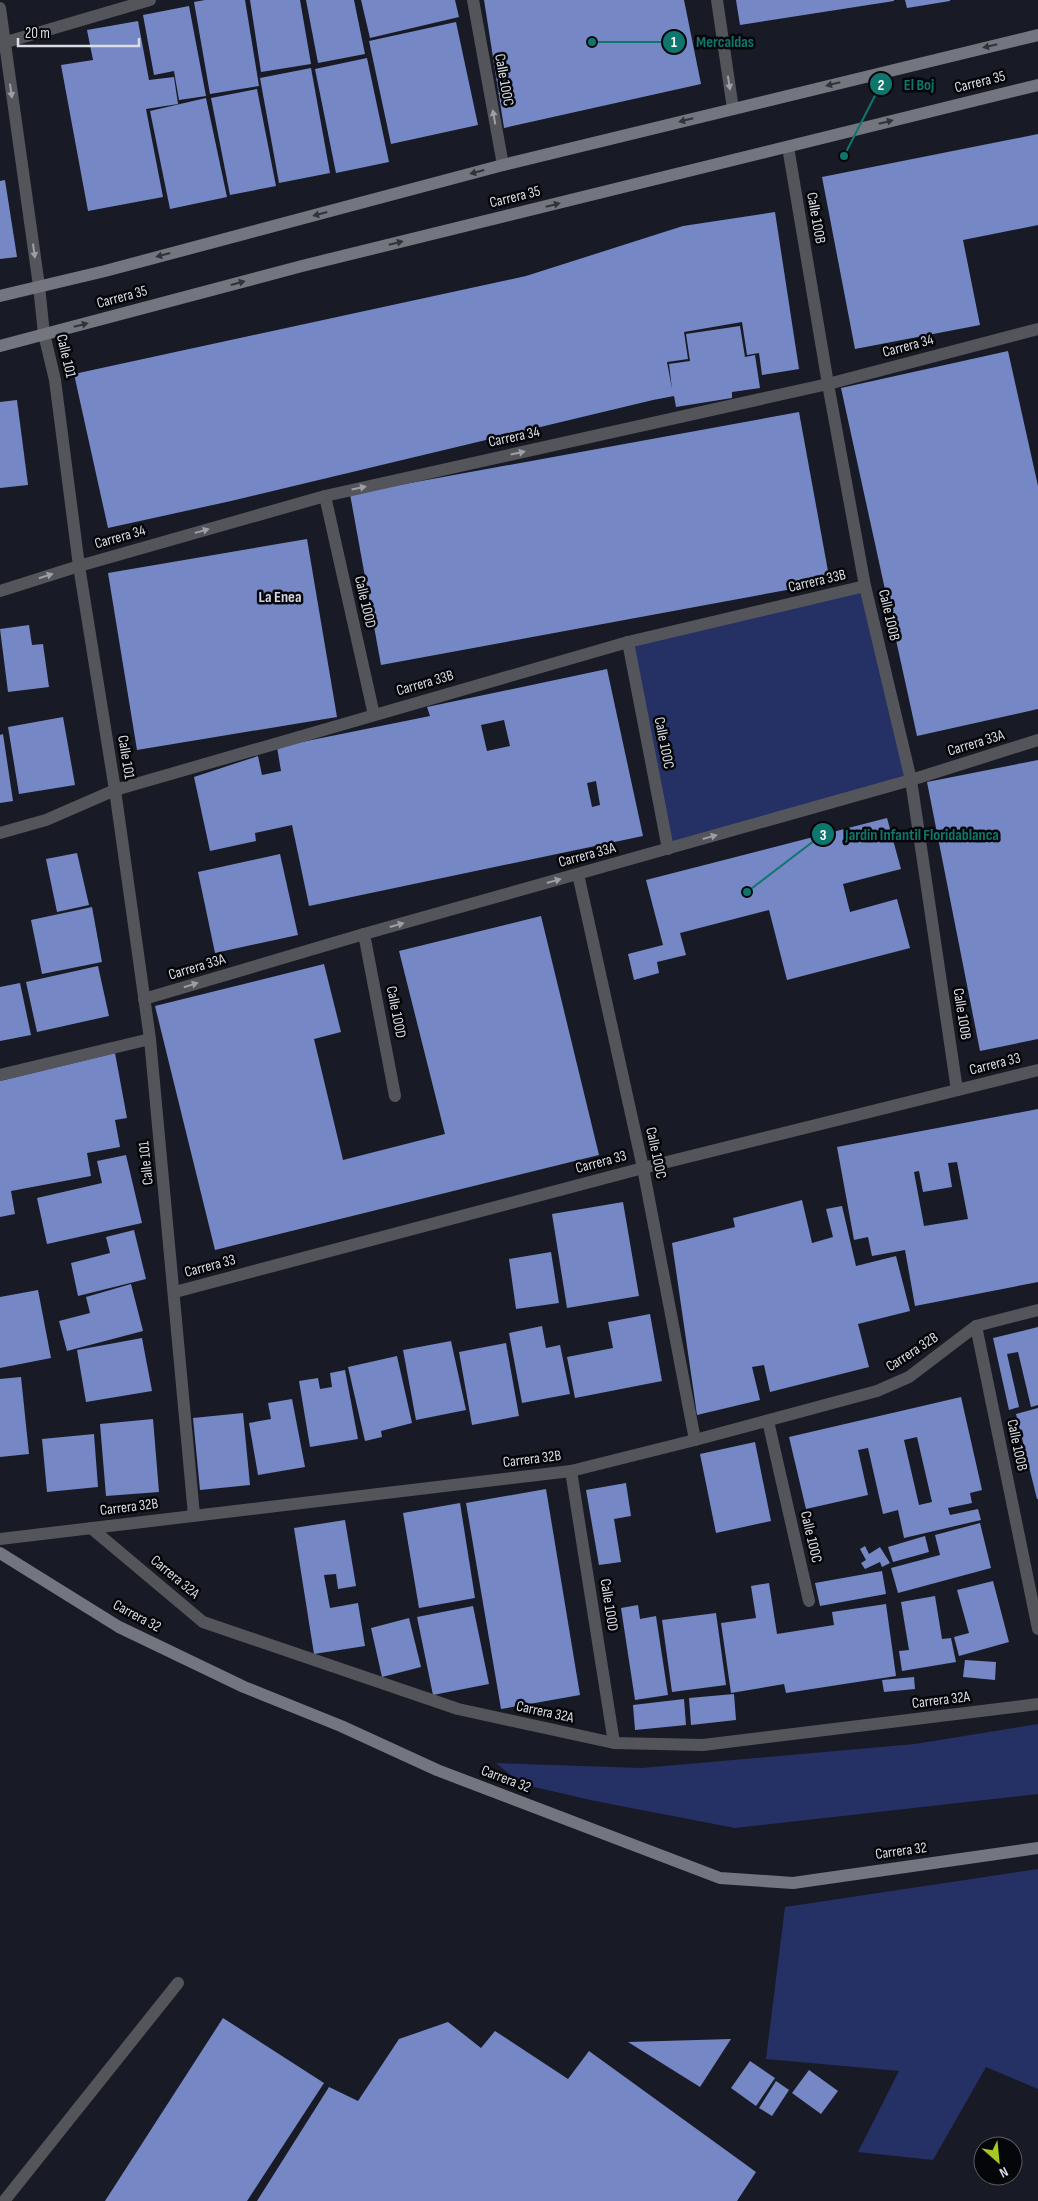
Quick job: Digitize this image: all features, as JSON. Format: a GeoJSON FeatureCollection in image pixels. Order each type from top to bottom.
{"type":"FeatureCollection","features":[{"type":"Feature","properties":{"kind":"street"},"geometry":{"type":"LineString","coordinates":[[4,43],[150,0]]}},
{"type":"Feature","properties":{"kind":"street","name":"Calle 100C"},"geometry":{"type":"LineString","coordinates":[[473,0],[503,165]]}},
{"type":"Feature","properties":{"kind":"street"},"geometry":{"type":"LineString","coordinates":[[717,0],[733,109]]}},
{"type":"Feature","properties":{"kind":"street","name":"Calle 101"},"geometry":{"type":"LineString","coordinates":[[0,8],[44,334],[55,380],[79,566],[115,790],[150,1039],[175,1292],[194,1515]]}},
{"type":"Feature","properties":{"kind":"street","name":"Carrera 35"},"geometry":{"type":"LineString","coordinates":[[0,296],[105,271],[503,165],[1038,35]]}},
{"type":"Feature","properties":{"kind":"street","name":"Carrera 35"},"geometry":{"type":"LineString","coordinates":[[0,346],[302,266],[1038,85]]}},
{"type":"Feature","properties":{"kind":"street","name":"Calle 100B"},"geometry":{"type":"LineString","coordinates":[[788,147],[828,384],[865,586],[910,780],[957,1090]]}},
{"type":"Feature","properties":{"kind":"street","name":"Carrera 34"},"geometry":{"type":"LineString","coordinates":[[0,591],[79,566],[325,496],[828,384],[1038,329]]}},
{"type":"Feature","properties":{"kind":"street","name":"Calle 100D"},"geometry":{"type":"LineString","coordinates":[[325,496],[374,715]]}},
{"type":"Feature","properties":{"kind":"street","name":"Carrera 33B"},"geometry":{"type":"LineString","coordinates":[[0,833],[46,820],[115,790],[628,642],[865,586]]}},
{"type":"Feature","properties":{"kind":"street","name":"Calle 100C"},"geometry":{"type":"LineString","coordinates":[[628,642],[668,849]]}},
{"type":"Feature","properties":{"kind":"street","name":"Carrera 33A"},"geometry":{"type":"LineString","coordinates":[[144,999],[364,934],[910,780],[1038,740]]}},
{"type":"Feature","properties":{"kind":"street","name":"Calle 100C"},"geometry":{"type":"LineString","coordinates":[[578,874],[643,1168],[695,1440]]}},
{"type":"Feature","properties":{"kind":"street","name":"Calle 100D"},"geometry":{"type":"LineString","coordinates":[[364,934],[395,1096]]}},
{"type":"Feature","properties":{"kind":"street"},"geometry":{"type":"LineString","coordinates":[[0,1075],[150,1039]]}},
{"type":"Feature","properties":{"kind":"street","name":"Carrera 33"},"geometry":{"type":"LineString","coordinates":[[175,1292],[643,1168],[1038,1070]]}},
{"type":"Feature","properties":{"kind":"street","name":"Carrera 32B"},"geometry":{"type":"LineString","coordinates":[[0,1539],[571,1471],[877,1391],[909,1377],[976,1326],[1038,1310]]}},
{"type":"Feature","properties":{"kind":"street","name":"Calle 100B"},"geometry":{"type":"LineString","coordinates":[[976,1326],[1038,1629]]}},
{"type":"Feature","properties":{"kind":"street","name":"Calle 100C"},"geometry":{"type":"LineString","coordinates":[[768,1421],[809,1601]]}},
{"type":"Feature","properties":{"kind":"street","name":"Calle 100D"},"geometry":{"type":"LineString","coordinates":[[571,1471],[614,1743]]}},
{"type":"Feature","properties":{"kind":"street","name":"Carrera 32A"},"geometry":{"type":"LineString","coordinates":[[91,1528],[203,1622],[458,1710],[614,1743],[703,1746],[1038,1704]]}},
{"type":"Feature","properties":{"kind":"street","name":"Carrera 32"},"geometry":{"type":"LineString","coordinates":[[0,1553],[119,1627],[244,1687],[342,1726],[437,1770],[720,1878],[793,1883],[1038,1848]]}},
{"type":"Feature","properties":{"kind":"street"},"geometry":{"type":"LineString","coordinates":[[4,2201],[178,1983]]}},
{"type":"Feature","properties":{"kind":"shaded area"},"geometry":{"type":"Polygon","coordinates":[[[865,586],[911,780],[668,849],[628,642],[865,586]]]}},
{"type":"Feature","properties":{"kind":"shaded area"},"geometry":{"type":"Polygon","coordinates":[[[1038,1724],[1038,1794],[735,1828],[595,1801],[521,1784],[496,1763],[642,1768],[915,1744],[1038,1724]]]}},
{"type":"Feature","properties":{"kind":"shaded area"},"geometry":{"type":"Polygon","coordinates":[[[1038,1869],[1038,2089],[986,2067],[933,2160],[858,2152],[899,2071],[766,2059],[785,1907],[1038,1869]]]}},
{"type":"Feature","properties":{"kind":"building"},"geometry":{"type":"Polygon","coordinates":[[[205,0],[245,0],[259,86],[210,94],[194,2],[205,0]]]}},
{"type":"Feature","properties":{"kind":"building"},"geometry":{"type":"Polygon","coordinates":[[[250,0],[300,0],[311,64],[261,72],[250,0]]]}},
{"type":"Feature","properties":{"kind":"building"},"geometry":{"type":"Polygon","coordinates":[[[306,0],[354,0],[365,54],[318,63],[306,0]]]}},
{"type":"Feature","properties":{"kind":"building"},"geometry":{"type":"Polygon","coordinates":[[[361,0],[455,0],[459,17],[370,38],[361,0]]]}},
{"type":"Feature","properties":{"kind":"building"},"geometry":{"type":"Polygon","coordinates":[[[484,0],[684,0],[701,84],[504,128],[484,0]]]}},
{"type":"Feature","properties":{"kind":"building"},"geometry":{"type":"Polygon","coordinates":[[[736,0],[894,0],[894,1],[740,25],[736,0]]]}},
{"type":"Feature","properties":{"kind":"building"},"geometry":{"type":"Polygon","coordinates":[[[905,0],[950,0],[950,1],[907,8],[905,0]]]}},
{"type":"Feature","properties":{"kind":"building"},"geometry":{"type":"Polygon","coordinates":[[[189,6],[206,96],[179,100],[174,71],[154,75],[143,15],[189,6]]]}},
{"type":"Feature","properties":{"kind":"building"},"geometry":{"type":"Polygon","coordinates":[[[138,21],[149,80],[174,77],[178,104],[146,109],[163,197],[88,211],[61,65],[93,60],[87,30],[138,21]]]}},
{"type":"Feature","properties":{"kind":"building"},"geometry":{"type":"Polygon","coordinates":[[[456,22],[478,125],[391,144],[369,41],[456,22]]]}},
{"type":"Feature","properties":{"kind":"building"},"geometry":{"type":"Polygon","coordinates":[[[367,58],[389,162],[336,173],[315,69],[367,58]]]}},
{"type":"Feature","properties":{"kind":"building"},"geometry":{"type":"Polygon","coordinates":[[[311,68],[330,173],[279,183],[260,78],[311,68]]]}},
{"type":"Feature","properties":{"kind":"building"},"geometry":{"type":"Polygon","coordinates":[[[257,89],[276,186],[230,195],[211,98],[257,89]]]}},
{"type":"Feature","properties":{"kind":"building"},"geometry":{"type":"Polygon","coordinates":[[[206,98],[227,197],[170,209],[150,111],[206,98]]]}},
{"type":"Feature","properties":{"kind":"building"},"geometry":{"type":"Polygon","coordinates":[[[1038,134],[1038,225],[963,240],[980,325],[855,349],[822,177],[1038,134]]]}},
{"type":"Feature","properties":{"kind":"building"},"geometry":{"type":"Polygon","coordinates":[[[5,180],[17,257],[0,259],[0,181],[5,180]]]}},
{"type":"Feature","properties":{"kind":"building"},"geometry":{"type":"Polygon","coordinates":[[[775,212],[799,369],[762,375],[759,353],[747,355],[742,322],[684,332],[688,359],[667,362],[672,389],[669,364],[690,361],[686,334],[740,326],[745,357],[755,355],[760,388],[732,392],[732,398],[676,407],[674,396],[653,400],[231,501],[108,528],[74,374],[526,276],[683,226],[775,212]]]}},
{"type":"Feature","properties":{"kind":"building"},"geometry":{"type":"Polygon","coordinates":[[[1008,351],[1038,486],[1038,709],[917,736],[841,388],[1008,351]]]}},
{"type":"Feature","properties":{"kind":"building"},"geometry":{"type":"Polygon","coordinates":[[[17,400],[28,485],[0,488],[0,402],[17,400]]]}},
{"type":"Feature","properties":{"kind":"building"},"geometry":{"type":"Polygon","coordinates":[[[799,412],[830,582],[381,665],[350,494],[799,412]]]}},
{"type":"Feature","properties":{"kind":"building"},"geometry":{"type":"Polygon","coordinates":[[[307,539],[337,717],[137,750],[108,573],[307,539]]]}},
{"type":"Feature","properties":{"kind":"building"},"geometry":{"type":"Polygon","coordinates":[[[29,625],[32,645],[43,644],[49,687],[8,692],[0,629],[29,625]]]}},
{"type":"Feature","properties":{"kind":"building"},"geometry":{"type":"Polygon","coordinates":[[[607,669],[643,836],[309,906],[292,825],[255,833],[256,841],[210,851],[194,777],[258,756],[262,775],[281,771],[277,747],[430,716],[427,707],[607,669]],[[504,720],[481,725],[487,751],[510,746],[504,720]],[[596,781],[587,783],[592,807],[600,805],[596,781]]]}},
{"type":"Feature","properties":{"kind":"building"},"geometry":{"type":"Polygon","coordinates":[[[63,717],[75,785],[19,794],[8,727],[63,717]]]}},
{"type":"Feature","properties":{"kind":"building"},"geometry":{"type":"Polygon","coordinates":[[[3,734],[13,801],[0,803],[0,735],[3,734]]]}},
{"type":"Feature","properties":{"kind":"building"},"geometry":{"type":"Polygon","coordinates":[[[1038,760],[1038,1039],[980,1051],[927,782],[1038,760]]]}},
{"type":"Feature","properties":{"kind":"building"},"geometry":{"type":"Polygon","coordinates":[[[887,818],[901,869],[843,884],[850,912],[897,899],[910,948],[787,980],[769,910],[680,933],[686,955],[657,962],[659,973],[634,980],[628,954],[663,945],[646,880],[887,818]]]}},
{"type":"Feature","properties":{"kind":"building"},"geometry":{"type":"Polygon","coordinates":[[[77,853],[89,905],[57,912],[46,859],[77,853]]]}},
{"type":"Feature","properties":{"kind":"building"},"geometry":{"type":"Polygon","coordinates":[[[280,854],[298,935],[215,953],[198,872],[280,854]]]}},
{"type":"Feature","properties":{"kind":"building"},"geometry":{"type":"Polygon","coordinates":[[[92,907],[102,962],[42,974],[31,920],[92,907]]]}},
{"type":"Feature","properties":{"kind":"building"},"geometry":{"type":"Polygon","coordinates":[[[541,916],[599,1155],[215,1250],[155,1006],[324,964],[341,1032],[314,1039],[343,1160],[445,1134],[399,951],[541,916]]]}},
{"type":"Feature","properties":{"kind":"building"},"geometry":{"type":"Polygon","coordinates":[[[98,966],[109,1016],[37,1032],[26,982],[98,966]]]}},
{"type":"Feature","properties":{"kind":"building"},"geometry":{"type":"Polygon","coordinates":[[[20,983],[31,1035],[0,1041],[0,987],[20,983]]]}},
{"type":"Feature","properties":{"kind":"building"},"geometry":{"type":"Polygon","coordinates":[[[115,1053],[127,1118],[115,1120],[120,1147],[87,1153],[91,1176],[11,1191],[15,1214],[0,1217],[0,1081],[115,1053]]]}},
{"type":"Feature","properties":{"kind":"building"},"geometry":{"type":"Polygon","coordinates":[[[1038,1109],[1038,1282],[915,1306],[905,1250],[872,1256],[868,1237],[854,1240],[837,1147],[1038,1109]],[[957,1162],[948,1163],[952,1187],[923,1192],[919,1171],[914,1172],[924,1226],[968,1219],[957,1162]]]}},
{"type":"Feature","properties":{"kind":"building"},"geometry":{"type":"Polygon","coordinates":[[[126,1155],[142,1223],[47,1244],[37,1198],[102,1183],[97,1161],[126,1155]]]}},
{"type":"Feature","properties":{"kind":"building"},"geometry":{"type":"Polygon","coordinates":[[[802,1200],[812,1243],[833,1237],[826,1209],[842,1206],[856,1266],[896,1256],[910,1311],[858,1324],[869,1367],[770,1392],[764,1365],[752,1367],[760,1400],[697,1415],[672,1243],[735,1227],[733,1218],[802,1200]]]}},
{"type":"Feature","properties":{"kind":"building"},"geometry":{"type":"Polygon","coordinates":[[[623,1202],[639,1296],[567,1308],[552,1214],[623,1202]]]}},
{"type":"Feature","properties":{"kind":"building"},"geometry":{"type":"Polygon","coordinates":[[[134,1230],[146,1279],[78,1296],[71,1263],[110,1253],[106,1237],[134,1230]]]}},
{"type":"Feature","properties":{"kind":"building"},"geometry":{"type":"Polygon","coordinates":[[[551,1252],[559,1303],[516,1309],[509,1259],[551,1252]]]}},
{"type":"Feature","properties":{"kind":"building"},"geometry":{"type":"Polygon","coordinates":[[[131,1284],[143,1331],[67,1351],[59,1321],[90,1313],[86,1297],[131,1284]]]}},
{"type":"Feature","properties":{"kind":"building"},"geometry":{"type":"Polygon","coordinates":[[[38,1290],[51,1358],[0,1368],[0,1297],[38,1290]]]}},
{"type":"Feature","properties":{"kind":"building"},"geometry":{"type":"Polygon","coordinates":[[[650,1314],[662,1381],[575,1398],[567,1357],[613,1348],[608,1322],[650,1314]]]}},
{"type":"Feature","properties":{"kind":"building"},"geometry":{"type":"Polygon","coordinates":[[[542,1326],[546,1348],[560,1345],[570,1394],[522,1403],[509,1333],[542,1326]]]}},
{"type":"Feature","properties":{"kind":"building"},"geometry":{"type":"Polygon","coordinates":[[[1038,1327],[1038,1405],[1031,1407],[1018,1352],[1007,1354],[1019,1407],[1009,1410],[993,1338],[1038,1327]]]}},
{"type":"Feature","properties":{"kind":"building"},"geometry":{"type":"Polygon","coordinates":[[[142,1338],[152,1391],[86,1402],[77,1350],[142,1338]]]}},
{"type":"Feature","properties":{"kind":"building"},"geometry":{"type":"Polygon","coordinates":[[[451,1341],[466,1410],[416,1420],[403,1350],[451,1341]]]}},
{"type":"Feature","properties":{"kind":"building"},"geometry":{"type":"Polygon","coordinates":[[[506,1343],[519,1416],[472,1425],[459,1352],[506,1343]]]}},
{"type":"Feature","properties":{"kind":"building"},"geometry":{"type":"Polygon","coordinates":[[[397,1356],[412,1423],[381,1431],[382,1437],[365,1441],[348,1367],[397,1356]]]}},
{"type":"Feature","properties":{"kind":"building"},"geometry":{"type":"Polygon","coordinates":[[[345,1370],[358,1439],[310,1447],[299,1381],[318,1378],[320,1389],[332,1387],[330,1373],[345,1370]]]}},
{"type":"Feature","properties":{"kind":"building"},"geometry":{"type":"Polygon","coordinates":[[[21,1377],[29,1454],[0,1457],[0,1379],[21,1377]]]}},
{"type":"Feature","properties":{"kind":"building"},"geometry":{"type":"Polygon","coordinates":[[[961,1397],[982,1490],[970,1493],[972,1503],[948,1508],[950,1515],[978,1509],[981,1520],[904,1538],[898,1510],[883,1514],[868,1448],[858,1450],[868,1495],[806,1509],[789,1437],[961,1397]],[[917,1437],[904,1440],[919,1505],[932,1502],[917,1437]]]}},
{"type":"Feature","properties":{"kind":"building"},"geometry":{"type":"Polygon","coordinates":[[[292,1399],[305,1467],[258,1475],[249,1423],[271,1419],[268,1403],[292,1399]]]}},
{"type":"Feature","properties":{"kind":"building"},"geometry":{"type":"Polygon","coordinates":[[[1038,1408],[1038,1499],[1037,1499],[1016,1414],[1038,1408]]]}},
{"type":"Feature","properties":{"kind":"building"},"geometry":{"type":"Polygon","coordinates":[[[243,1413],[250,1485],[200,1490],[193,1418],[243,1413]]]}},
{"type":"Feature","properties":{"kind":"building"},"geometry":{"type":"Polygon","coordinates":[[[153,1419],[159,1492],[106,1496],[100,1424],[153,1419]]]}},
{"type":"Feature","properties":{"kind":"building"},"geometry":{"type":"Polygon","coordinates":[[[94,1434],[98,1487],[47,1492],[42,1439],[94,1434]]]}},
{"type":"Feature","properties":{"kind":"building"},"geometry":{"type":"Polygon","coordinates":[[[755,1442],[771,1521],[716,1533],[700,1454],[755,1442]]]}},
{"type":"Feature","properties":{"kind":"building"},"geometry":{"type":"Polygon","coordinates":[[[626,1483],[631,1516],[614,1519],[621,1562],[599,1565],[586,1490],[626,1483]]]}},
{"type":"Feature","properties":{"kind":"building"},"geometry":{"type":"Polygon","coordinates":[[[546,1489],[580,1695],[501,1709],[466,1503],[546,1489]]]}},
{"type":"Feature","properties":{"kind":"building"},"geometry":{"type":"Polygon","coordinates":[[[460,1503],[475,1598],[419,1608],[403,1513],[460,1503]]]}},
{"type":"Feature","properties":{"kind":"building"},"geometry":{"type":"Polygon","coordinates":[[[345,1520],[356,1586],[338,1589],[336,1574],[324,1575],[330,1608],[358,1603],[365,1646],[314,1654],[294,1528],[345,1520]]]}},
{"type":"Feature","properties":{"kind":"building"},"geometry":{"type":"Polygon","coordinates":[[[980,1523],[991,1568],[898,1593],[891,1568],[940,1555],[935,1535],[980,1523]]]}},
{"type":"Feature","properties":{"kind":"building"},"geometry":{"type":"Polygon","coordinates":[[[925,1536],[929,1552],[893,1562],[888,1547],[925,1536]]]}},
{"type":"Feature","properties":{"kind":"building"},"geometry":{"type":"Polygon","coordinates":[[[865,1546],[869,1554],[880,1547],[890,1563],[882,1567],[880,1562],[865,1569],[861,1563],[866,1560],[860,1549],[865,1546]]]}},
{"type":"Feature","properties":{"kind":"building"},"geometry":{"type":"Polygon","coordinates":[[[882,1571],[886,1594],[820,1606],[815,1583],[882,1571]]]}},
{"type":"Feature","properties":{"kind":"building"},"geometry":{"type":"Polygon","coordinates":[[[993,1581],[1009,1642],[959,1656],[954,1637],[969,1633],[957,1590],[993,1581]]]}},
{"type":"Feature","properties":{"kind":"building"},"geometry":{"type":"Polygon","coordinates":[[[769,1583],[777,1634],[834,1625],[832,1612],[886,1604],[896,1676],[786,1693],[784,1684],[731,1693],[721,1623],[756,1618],[751,1586],[769,1583]]]}},
{"type":"Feature","properties":{"kind":"building"},"geometry":{"type":"Polygon","coordinates":[[[935,1596],[942,1639],[951,1638],[956,1662],[902,1671],[899,1651],[909,1650],[901,1602],[935,1596]]]}},
{"type":"Feature","properties":{"kind":"building"},"geometry":{"type":"Polygon","coordinates":[[[638,1605],[640,1619],[656,1616],[668,1695],[635,1700],[621,1608],[638,1605]]]}},
{"type":"Feature","properties":{"kind":"building"},"geometry":{"type":"Polygon","coordinates":[[[473,1606],[489,1684],[433,1695],[417,1617],[473,1606]]]}},
{"type":"Feature","properties":{"kind":"building"},"geometry":{"type":"Polygon","coordinates":[[[716,1613],[726,1685],[672,1692],[662,1620],[716,1613]]]}},
{"type":"Feature","properties":{"kind":"building"},"geometry":{"type":"Polygon","coordinates":[[[409,1618],[421,1667],[382,1677],[371,1628],[409,1618]]]}},
{"type":"Feature","properties":{"kind":"building"},"geometry":{"type":"Polygon","coordinates":[[[965,1660],[996,1662],[995,1680],[963,1677],[965,1660]]]}},
{"type":"Feature","properties":{"kind":"building"},"geometry":{"type":"Polygon","coordinates":[[[914,1677],[915,1689],[884,1692],[882,1680],[914,1677]]]}},
{"type":"Feature","properties":{"kind":"building"},"geometry":{"type":"Polygon","coordinates":[[[734,1694],[736,1720],[691,1725],[689,1698],[734,1694]]]}},
{"type":"Feature","properties":{"kind":"building"},"geometry":{"type":"Polygon","coordinates":[[[684,1699],[686,1725],[635,1730],[633,1705],[684,1699]]]}},
{"type":"Feature","properties":{"kind":"building"},"geometry":{"type":"Polygon","coordinates":[[[223,2018],[324,2083],[247,2201],[105,2201],[223,2018]]]}},
{"type":"Feature","properties":{"kind":"building"},"geometry":{"type":"Polygon","coordinates":[[[448,2022],[481,2048],[495,2031],[568,2079],[589,2051],[756,2172],[737,2201],[257,2201],[329,2087],[358,2101],[399,2039],[448,2022]]]}},
{"type":"Feature","properties":{"kind":"building"},"geometry":{"type":"Polygon","coordinates":[[[731,2039],[700,2087],[628,2042],[731,2039]]]}},
{"type":"Feature","properties":{"kind":"building"},"geometry":{"type":"Polygon","coordinates":[[[750,2061],[775,2078],[756,2106],[731,2088],[750,2061]]]}},
{"type":"Feature","properties":{"kind":"building"},"geometry":{"type":"Polygon","coordinates":[[[809,2070],[838,2091],[821,2114],[792,2093],[809,2070]]]}},
{"type":"Feature","properties":{"kind":"building"},"geometry":{"type":"Polygon","coordinates":[[[776,2081],[789,2090],[772,2116],[759,2108],[776,2081]]]}},
{"type":"Feature","properties":{"kind":"place","name":"Mercaldas"},"geometry":{"type":"Point","coordinates":[592,42]}},
{"type":"Feature","properties":{"kind":"place","name":"El Boj"},"geometry":{"type":"Point","coordinates":[844,156]}},
{"type":"Feature","properties":{"kind":"place","name":"Jardin Infantil Floridablanca"},"geometry":{"type":"Point","coordinates":[747,892]}},
{"type":"Feature","properties":{"kind":"district","name":"La Enea"},"geometry":{"type":"Point","coordinates":[280,597]}}]}
